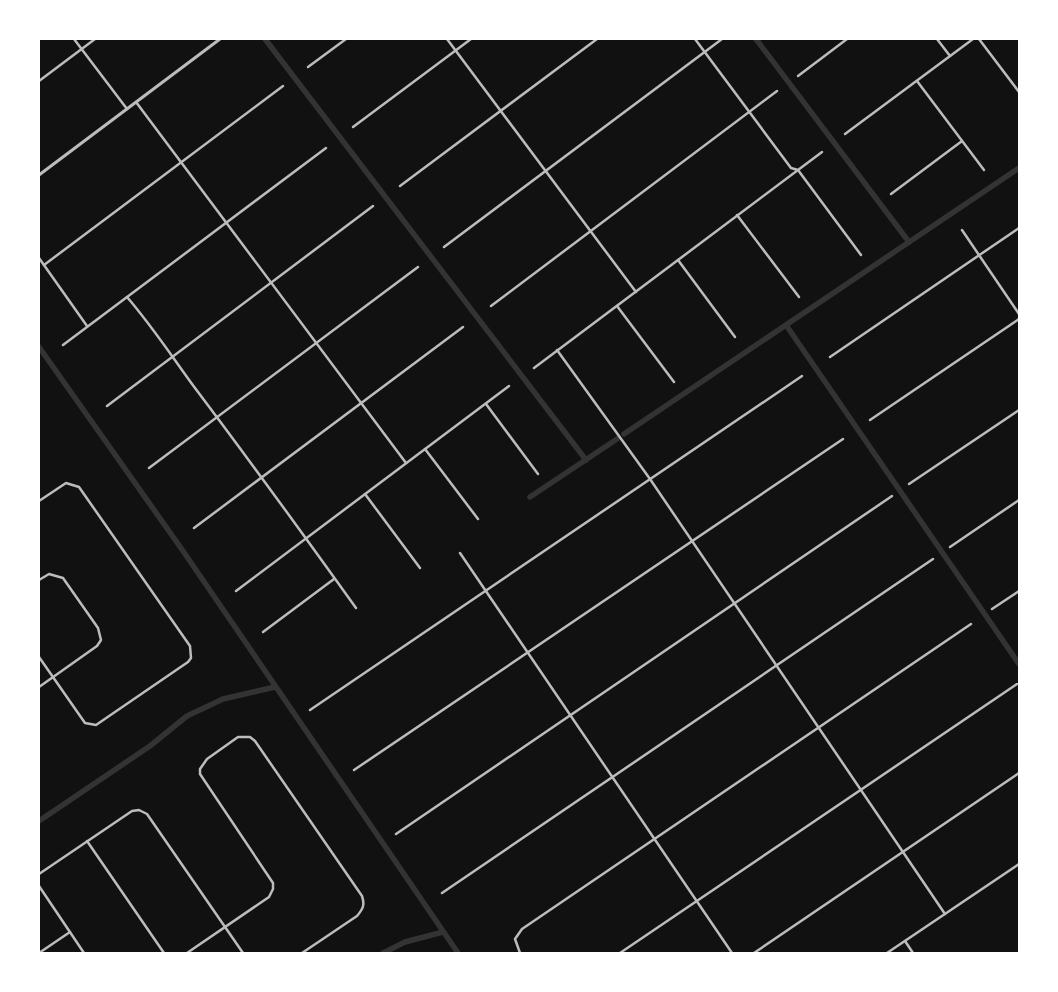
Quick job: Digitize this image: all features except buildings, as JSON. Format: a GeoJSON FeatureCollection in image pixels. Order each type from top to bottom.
{"type":"FeatureCollection","features":[{"type":"Feature","properties":{"kind":"street"},"geometry":{"type":"LineString","coordinates":[[74,39],[127,109]]}},
{"type":"Feature","properties":{"kind":"street"},"geometry":{"type":"LineString","coordinates":[[39,81],[95,39]]}},
{"type":"Feature","properties":{"kind":"street"},"geometry":{"type":"LineString","coordinates":[[39,175],[220,39]]}},
{"type":"Feature","properties":{"kind":"street"},"geometry":{"type":"LineString","coordinates":[[308,68],[346,39]]}},
{"type":"Feature","properties":{"kind":"street"},"geometry":{"type":"LineString","coordinates":[[447,39],[636,292]]}},
{"type":"Feature","properties":{"kind":"street"},"geometry":{"type":"LineString","coordinates":[[354,127],[471,39]]}},
{"type":"Feature","properties":{"kind":"street"},"geometry":{"type":"LineString","coordinates":[[400,186],[597,39]]}},
{"type":"Feature","properties":{"kind":"street"},"geometry":{"type":"LineString","coordinates":[[695,39],[791,168],[798,170],[861,255]]}},
{"type":"Feature","properties":{"kind":"street"},"geometry":{"type":"LineString","coordinates":[[444,247],[722,39]]}},
{"type":"Feature","properties":{"kind":"street"},"geometry":{"type":"LineString","coordinates":[[798,76],[847,39]]}},
{"type":"Feature","properties":{"kind":"street"},"geometry":{"type":"LineString","coordinates":[[937,39],[950,56]]}},
{"type":"Feature","properties":{"kind":"street"},"geometry":{"type":"LineString","coordinates":[[845,134],[973,39]]}},
{"type":"Feature","properties":{"kind":"street"},"geometry":{"type":"LineString","coordinates":[[979,39],[1019,92]]}},
{"type":"Feature","properties":{"kind":"street"},"geometry":{"type":"LineString","coordinates":[[917,81],[984,170]]}},
{"type":"Feature","properties":{"kind":"street"},"geometry":{"type":"LineString","coordinates":[[44,265],[282,86]]}},
{"type":"Feature","properties":{"kind":"street"},"geometry":{"type":"LineString","coordinates":[[491,306],[778,91]]}},
{"type":"Feature","properties":{"kind":"street"},"geometry":{"type":"LineString","coordinates":[[136,102],[406,463]]}},
{"type":"Feature","properties":{"kind":"street"},"geometry":{"type":"LineString","coordinates":[[891,194],[962,141]]}},
{"type":"Feature","properties":{"kind":"street"},"geometry":{"type":"LineString","coordinates":[[63,344],[326,148]]}},
{"type":"Feature","properties":{"kind":"street"},"geometry":{"type":"LineString","coordinates":[[534,368],[822,152]]}},
{"type":"Feature","properties":{"kind":"street"},"geometry":{"type":"LineString","coordinates":[[107,406],[373,206]]}},
{"type":"Feature","properties":{"kind":"street"},"geometry":{"type":"LineString","coordinates":[[738,215],[799,297]]}},
{"type":"Feature","properties":{"kind":"street"},"geometry":{"type":"LineString","coordinates":[[830,357],[1019,228]]}},
{"type":"Feature","properties":{"kind":"street"},"geometry":{"type":"LineString","coordinates":[[962,230],[1019,314]]}},
{"type":"Feature","properties":{"kind":"street"},"geometry":{"type":"LineString","coordinates":[[39,258],[87,326]]}},
{"type":"Feature","properties":{"kind":"street"},"geometry":{"type":"LineString","coordinates":[[678,260],[735,337]]}},
{"type":"Feature","properties":{"kind":"street"},"geometry":{"type":"LineString","coordinates":[[149,468],[418,267]]}},
{"type":"Feature","properties":{"kind":"street"},"geometry":{"type":"LineString","coordinates":[[127,298],[297,524],[305,539],[356,608]]}},
{"type":"Feature","properties":{"kind":"street"},"geometry":{"type":"LineString","coordinates":[[617,306],[674,382]]}},
{"type":"Feature","properties":{"kind":"street"},"geometry":{"type":"LineString","coordinates":[[870,420],[1019,319]]}},
{"type":"Feature","properties":{"kind":"street"},"geometry":{"type":"LineString","coordinates":[[194,528],[463,327]]}},
{"type":"Feature","properties":{"kind":"street"},"geometry":{"type":"LineString","coordinates":[[557,350],[650,479],[945,914]]}},
{"type":"Feature","properties":{"kind":"street"},"geometry":{"type":"LineString","coordinates":[[310,710],[802,376]]}},
{"type":"Feature","properties":{"kind":"street"},"geometry":{"type":"LineString","coordinates":[[236,591],[509,386]]}},
{"type":"Feature","properties":{"kind":"street"},"geometry":{"type":"LineString","coordinates":[[486,404],[538,474]]}},
{"type":"Feature","properties":{"kind":"street"},"geometry":{"type":"LineString","coordinates":[[910,484],[1019,410]]}},
{"type":"Feature","properties":{"kind":"street"},"geometry":{"type":"LineString","coordinates":[[354,770],[843,439]]}},
{"type":"Feature","properties":{"kind":"street"},"geometry":{"type":"LineString","coordinates":[[425,449],[478,519]]}},
{"type":"Feature","properties":{"kind":"street"},"geometry":{"type":"LineString","coordinates":[[39,501],[66,483],[74,484],[94,509],[190,646],[192,652],[188,662],[172,674],[102,723],[90,725],[85,723],[39,657]]}},
{"type":"Feature","properties":{"kind":"street"},"geometry":{"type":"LineString","coordinates":[[365,494],[420,568]]}},
{"type":"Feature","properties":{"kind":"street"},"geometry":{"type":"LineString","coordinates":[[396,834],[892,496]]}},
{"type":"Feature","properties":{"kind":"street"},"geometry":{"type":"LineString","coordinates":[[950,547],[1019,500]]}},
{"type":"Feature","properties":{"kind":"street"},"geometry":{"type":"LineString","coordinates":[[460,554],[732,953]]}},
{"type":"Feature","properties":{"kind":"street"},"geometry":{"type":"LineString","coordinates":[[442,893],[933,559]]}},
{"type":"Feature","properties":{"kind":"street"},"geometry":{"type":"LineString","coordinates":[[39,580],[49,574],[63,578],[98,628],[101,640],[97,646],[39,687]]}},
{"type":"Feature","properties":{"kind":"street"},"geometry":{"type":"LineString","coordinates":[[263,632],[334,579]]}},
{"type":"Feature","properties":{"kind":"street"},"geometry":{"type":"LineString","coordinates":[[992,609],[1019,591]]}},
{"type":"Feature","properties":{"kind":"street"},"geometry":{"type":"LineString","coordinates":[[520,953],[515,939],[522,929],[971,624]]}},
{"type":"Feature","properties":{"kind":"street"},"geometry":{"type":"LineString","coordinates":[[620,953],[1017,684]]}},
{"type":"Feature","properties":{"kind":"street"},"geometry":{"type":"LineString","coordinates":[[187,953],[270,896],[273,888],[268,876],[200,774],[200,769],[206,759],[238,737],[250,737],[356,888],[364,903],[362,910],[357,916],[302,953]]}},
{"type":"Feature","properties":{"kind":"street"},"geometry":{"type":"LineString","coordinates":[[754,953],[1019,773]]}},
{"type":"Feature","properties":{"kind":"street"},"geometry":{"type":"LineString","coordinates":[[39,874],[132,811],[139,810],[147,814],[243,953]]}},
{"type":"Feature","properties":{"kind":"street"},"geometry":{"type":"LineString","coordinates":[[87,841],[164,953]]}},
{"type":"Feature","properties":{"kind":"street"},"geometry":{"type":"LineString","coordinates":[[887,953],[1019,864]]}},
{"type":"Feature","properties":{"kind":"street"},"geometry":{"type":"LineString","coordinates":[[39,886],[84,953]]}},
{"type":"Feature","properties":{"kind":"street"},"geometry":{"type":"LineString","coordinates":[[39,953],[70,932]]}},
{"type":"Feature","properties":{"kind":"street"},"geometry":{"type":"LineString","coordinates":[[905,941],[913,953]]}},
{"type":"Feature","properties":{"kind":"waterway"},"geometry":{"type":"LineString","coordinates":[[265,39],[586,460]]}},
{"type":"Feature","properties":{"kind":"waterway"},"geometry":{"type":"LineString","coordinates":[[756,39],[909,242]]}},
{"type":"Feature","properties":{"kind":"waterway"},"geometry":{"type":"LineString","coordinates":[[624,434],[1019,168]]}},
{"type":"Feature","properties":{"kind":"waterway"},"geometry":{"type":"LineString","coordinates":[[786,325],[1019,664]]}},
{"type":"Feature","properties":{"kind":"waterway"},"geometry":{"type":"LineString","coordinates":[[39,347],[183,551],[458,953]]}},
{"type":"Feature","properties":{"kind":"waterway"},"geometry":{"type":"LineString","coordinates":[[530,497],[617,439]]}},
{"type":"Feature","properties":{"kind":"waterway"},"geometry":{"type":"LineString","coordinates":[[39,821],[150,746],[187,716],[223,699],[275,687]]}},
{"type":"Feature","properties":{"kind":"waterway"},"geometry":{"type":"LineString","coordinates":[[383,953],[405,942],[443,932]]}}]}
